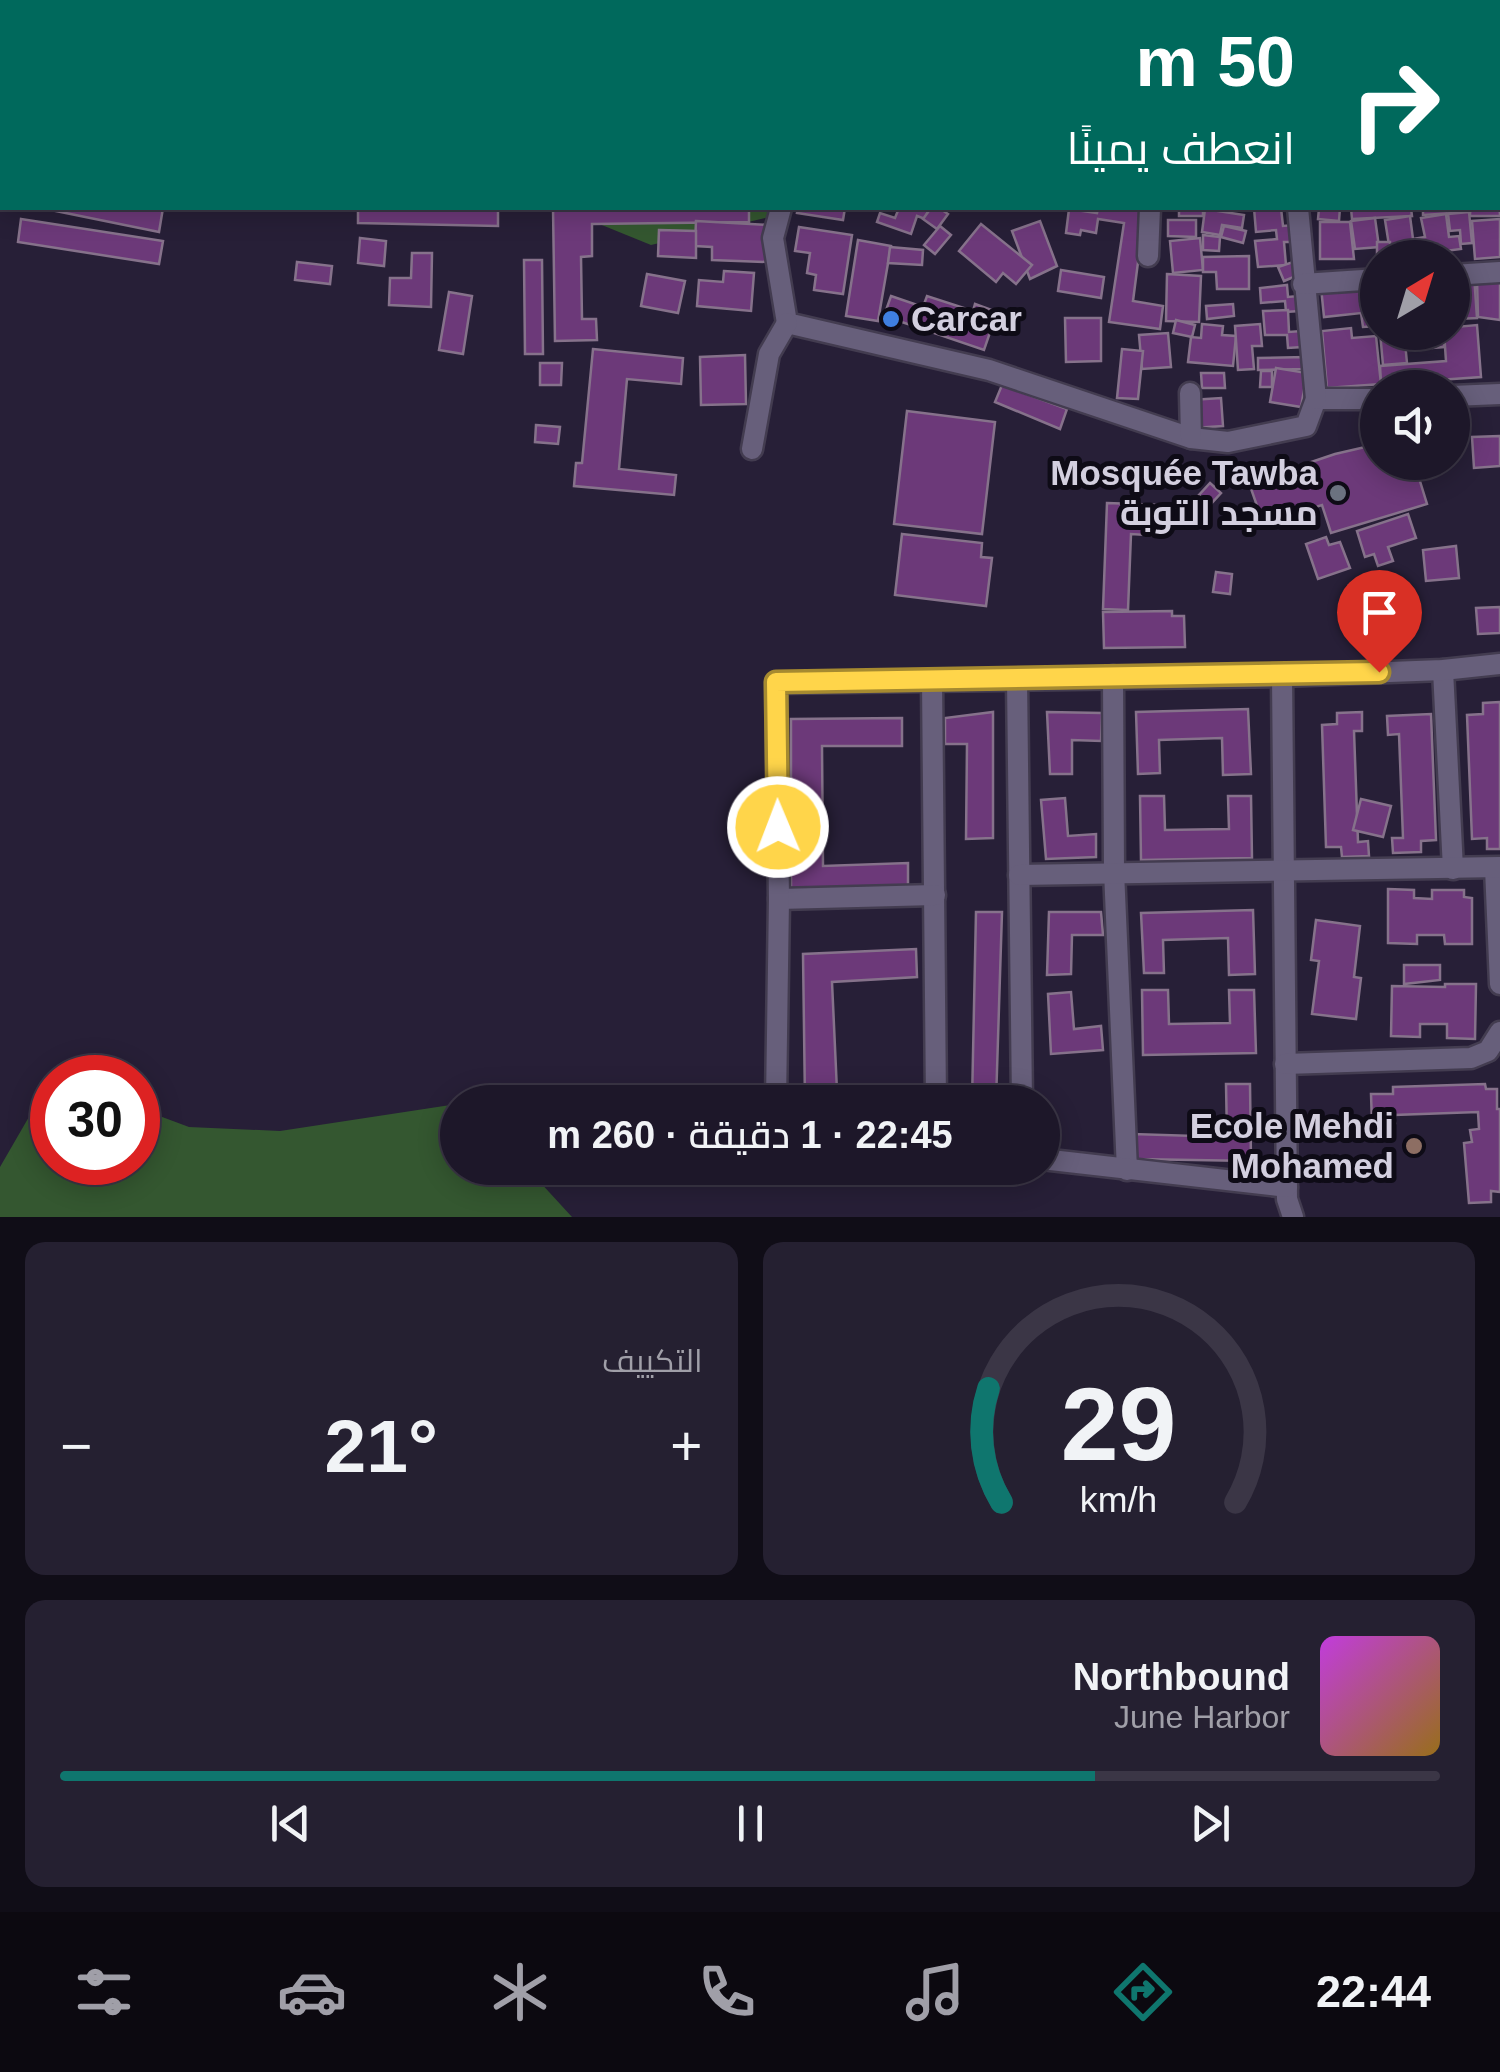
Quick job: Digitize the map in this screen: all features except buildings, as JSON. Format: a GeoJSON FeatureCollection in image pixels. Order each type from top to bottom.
{"type":"FeatureCollection","features":[{"type":"Feature","properties":{"kind":"street"},"geometry":{"type":"LineString","coordinates":[[752,448],[768,354],[787,322],[774,238],[781,210]]}},
{"type":"Feature","properties":{"kind":"street"},"geometry":{"type":"LineString","coordinates":[[1148,256],[1150,210]]}},
{"type":"Feature","properties":{"kind":"street"},"geometry":{"type":"LineString","coordinates":[[787,322],[989,370],[1191,438],[1228,442],[1306,426],[1316,399],[1298,210]]}},
{"type":"Feature","properties":{"kind":"street"},"geometry":{"type":"LineString","coordinates":[[1470,274],[1500,272]]}},
{"type":"Feature","properties":{"kind":"street"},"geometry":{"type":"LineString","coordinates":[[1303,284],[1360,281]]}},
{"type":"Feature","properties":{"kind":"street"},"geometry":{"type":"LineString","coordinates":[[1190,394],[1191,438]]}},
{"type":"Feature","properties":{"kind":"street"},"geometry":{"type":"LineString","coordinates":[[1470,395],[1500,394]]}},
{"type":"Feature","properties":{"kind":"street"},"geometry":{"type":"LineString","coordinates":[[1316,399],[1360,399]]}},
{"type":"Feature","properties":{"kind":"street"},"geometry":{"type":"LineString","coordinates":[[776,1085],[776,682],[1282,676],[1500,664]]}},
{"type":"Feature","properties":{"kind":"street"},"geometry":{"type":"LineString","coordinates":[[1443,670],[1452,870]]}},
{"type":"Feature","properties":{"kind":"street"},"geometry":{"type":"LineString","coordinates":[[1113,676],[1114,871],[1127,1170]]}},
{"type":"Feature","properties":{"kind":"street"},"geometry":{"type":"LineString","coordinates":[[1282,676],[1287,1186],[1293,1217]]}},
{"type":"Feature","properties":{"kind":"street"},"geometry":{"type":"LineString","coordinates":[[1017,679],[1022,1085]]}},
{"type":"Feature","properties":{"kind":"street"},"geometry":{"type":"LineString","coordinates":[[932,680],[936,1085]]}},
{"type":"Feature","properties":{"kind":"street"},"geometry":{"type":"LineString","coordinates":[[1019,875],[1498,868],[1500,984]]}},
{"type":"Feature","properties":{"kind":"street"},"geometry":{"type":"LineString","coordinates":[[779,900],[935,895]]}},
{"type":"Feature","properties":{"kind":"street"},"geometry":{"type":"LineString","coordinates":[[1285,1064],[1471,1058],[1488,1051],[1500,1032]]}},
{"type":"Feature","properties":{"kind":"street"},"geometry":{"type":"LineString","coordinates":[[1060,1162],[1287,1186]]}},
{"type":"Feature","properties":{"kind":"green space"},"geometry":{"type":"Polygon","coordinates":[[[565,210],[791,210],[790,212],[651,245],[565,210]]]}},
{"type":"Feature","properties":{"kind":"green space"},"geometry":{"type":"Polygon","coordinates":[[[440,1107],[440,1185],[543,1185],[572,1217],[0,1217],[0,1167],[30,1115],[30,1185],[160,1185],[160,1116],[189,1127],[280,1131],[440,1107]]]}},
{"type":"Feature","properties":{"kind":"place","name":"Carcar"},"geometry":{"type":"Point","coordinates":[891,319]}},
{"type":"Feature","properties":{"kind":"place","name":"Mosquée Tawba مسجد التوبة"},"geometry":{"type":"Point","coordinates":[1338,493]}},
{"type":"Feature","properties":{"kind":"place","name":"Ecole Mehdi Mohamed"},"geometry":{"type":"Point","coordinates":[1414,1146]}},
{"type":"Feature","properties":{"kind":"route"},"geometry":{"type":"LineString","coordinates":[[778,827],[776,682],[1379,672]]}}]}
